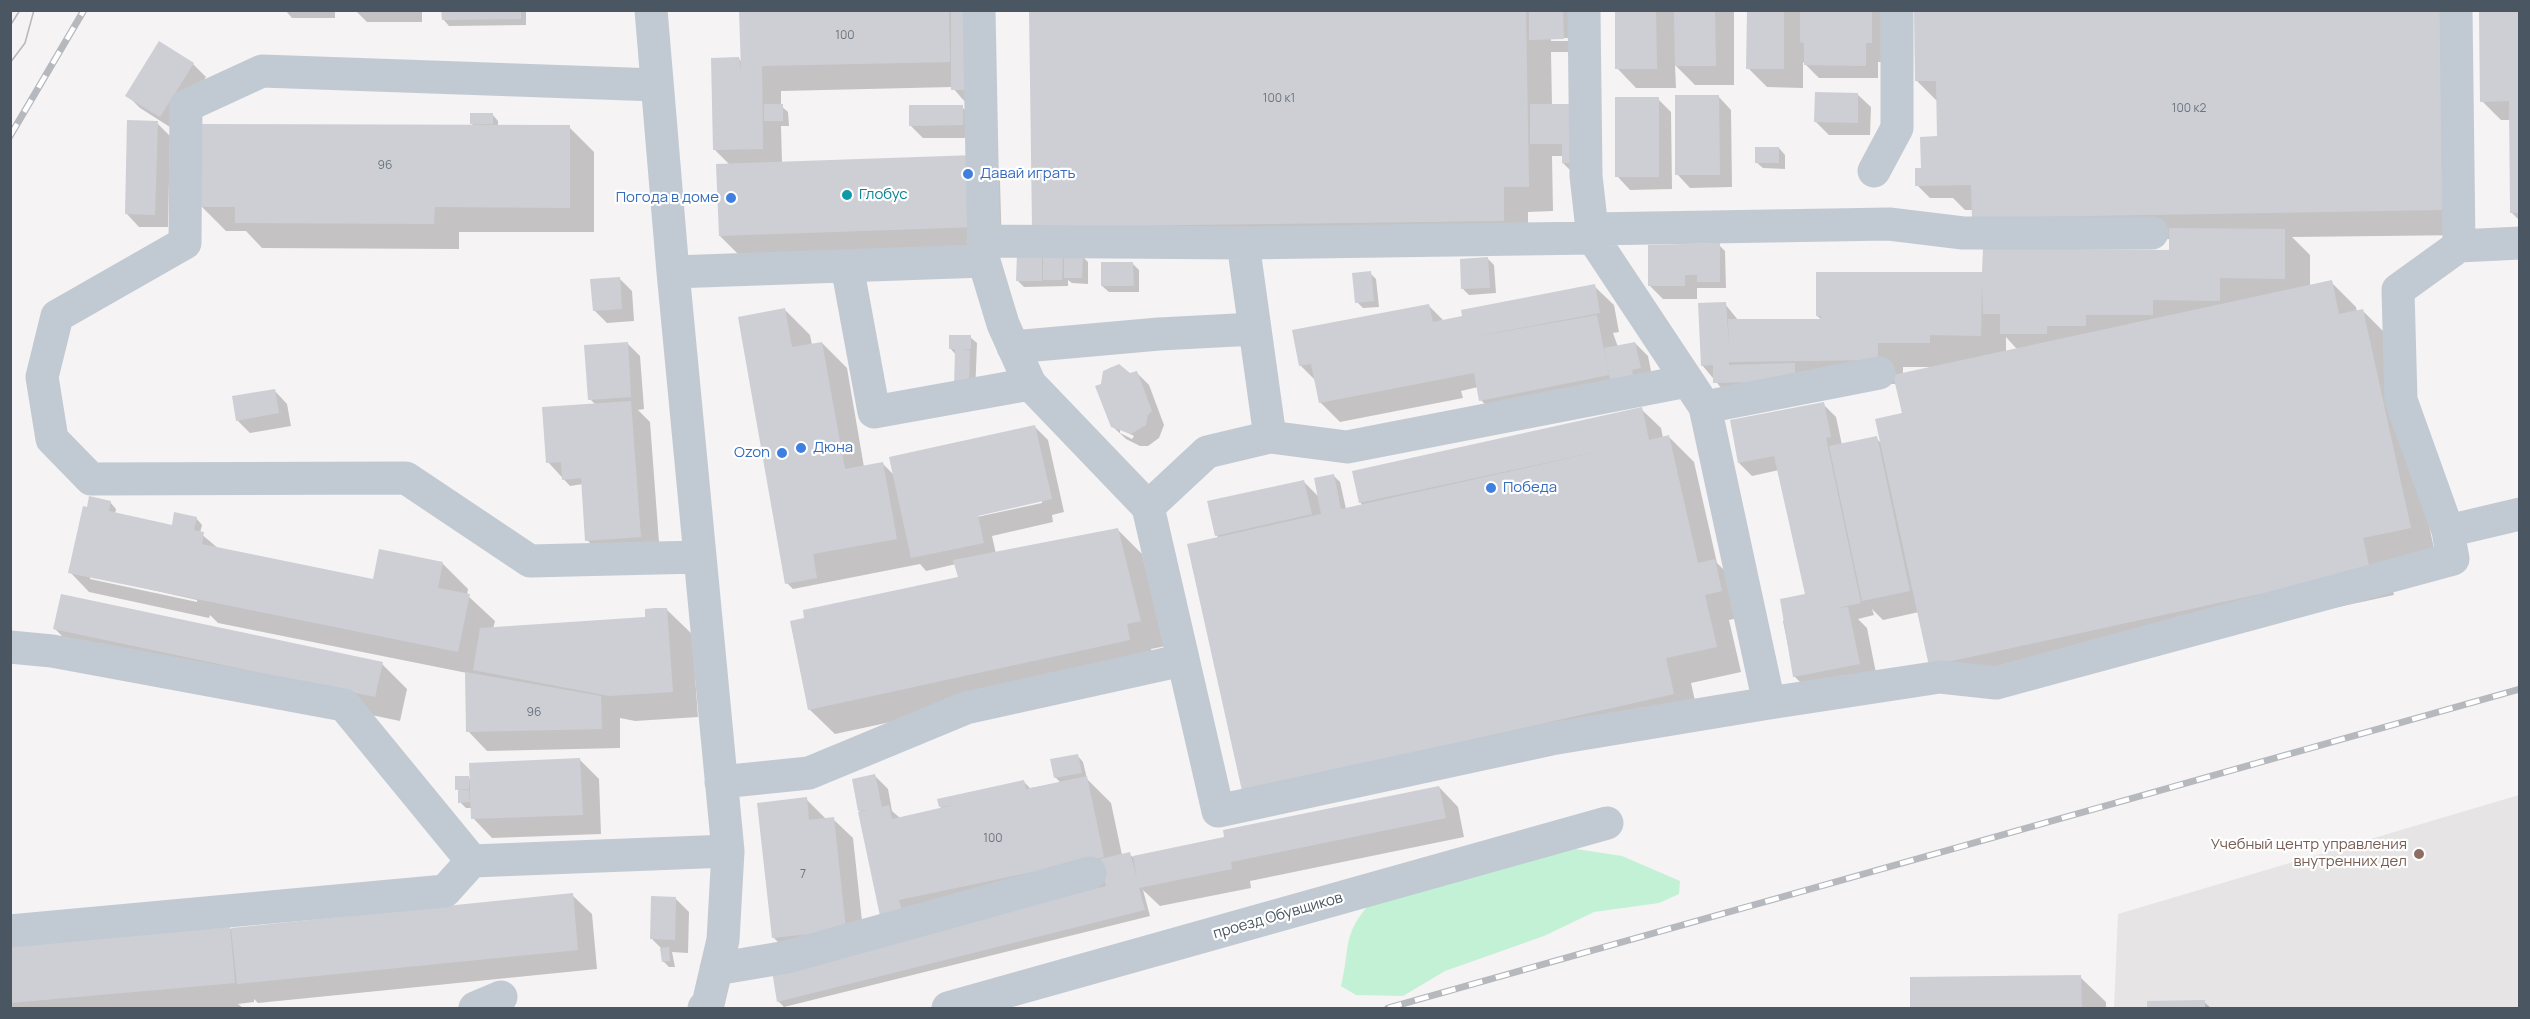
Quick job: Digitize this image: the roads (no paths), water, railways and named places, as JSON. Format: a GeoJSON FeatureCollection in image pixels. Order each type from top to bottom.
{"type":"FeatureCollection","features":[{"type":"Feature","properties":{"kind":"street"},"geometry":{"type":"LineString","coordinates":[[651,10],[673,272],[728,851],[723,940],[708,1004],[704,1008]]}},
{"type":"Feature","properties":{"kind":"street"},"geometry":{"type":"LineString","coordinates":[[979,10],[983,251],[1014,346],[1030,384],[1148,507],[1218,811],[1551,739],[1769,703],[1940,677],[1996,683],[2454,559],[2448,531],[2401,400],[2398,290],[2458,246],[2520,243]]}},
{"type":"Feature","properties":{"kind":"street"},"geometry":{"type":"LineString","coordinates":[[1584,10],[1586,177],[1592,233],[1696,394],[1769,703]]}},
{"type":"Feature","properties":{"kind":"street"},"geometry":{"type":"LineString","coordinates":[[1874,171],[1897,128],[1897,10]]}},
{"type":"Feature","properties":{"kind":"street"},"geometry":{"type":"LineString","coordinates":[[2456,10],[2458,246]]}},
{"type":"Feature","properties":{"kind":"street"},"geometry":{"type":"LineString","coordinates":[[657,85],[262,71],[186,106],[185,243],[57,316],[42,377],[52,438],[91,479],[406,478],[530,561],[700,557]]}},
{"type":"Feature","properties":{"kind":"street"},"geometry":{"type":"LineString","coordinates":[[673,272],[847,266],[983,251],[1889,224],[1963,233],[2152,233]]}},
{"type":"Feature","properties":{"kind":"street"},"geometry":{"type":"LineString","coordinates":[[1243,243],[1270,437]]}},
{"type":"Feature","properties":{"kind":"street"},"geometry":{"type":"LineString","coordinates":[[847,266],[874,412],[1030,384]]}},
{"type":"Feature","properties":{"kind":"street"},"geometry":{"type":"LineString","coordinates":[[1014,346],[1255,329]]}},
{"type":"Feature","properties":{"kind":"street"},"geometry":{"type":"LineString","coordinates":[[1148,507],[1207,452],[1270,437],[1347,447],[1696,394],[1879,373]]}},
{"type":"Feature","properties":{"kind":"street"},"geometry":{"type":"LineString","coordinates":[[2448,531],[2520,514]]}},
{"type":"Feature","properties":{"kind":"street"},"geometry":{"type":"LineString","coordinates":[[10,647],[52,651],[344,705],[472,861]]}},
{"type":"Feature","properties":{"kind":"street"},"geometry":{"type":"LineString","coordinates":[[722,782],[809,772],[966,708],[1184,660]]}},
{"type":"Feature","properties":{"kind":"street","name":"проезд Обувщиков"},"geometry":{"type":"LineString","coordinates":[[948,1008],[1607,823]]}},
{"type":"Feature","properties":{"kind":"street"},"geometry":{"type":"LineString","coordinates":[[10,931],[445,891],[472,861],[728,851]]}},
{"type":"Feature","properties":{"kind":"street"},"geometry":{"type":"LineString","coordinates":[[716,969],[787,957],[1090,873]]}},
{"type":"Feature","properties":{"kind":"tram line"},"geometry":{"type":"LineString","coordinates":[[10,26],[20,10]]}},
{"type":"Feature","properties":{"kind":"tram line"},"geometry":{"type":"LineString","coordinates":[[10,63],[25,43],[34,10]]}},
{"type":"Feature","properties":{"kind":"railway"},"geometry":{"type":"LineString","coordinates":[[10,136],[84,10]]}},
{"type":"Feature","properties":{"kind":"railway"},"geometry":{"type":"LineString","coordinates":[[1388,1008],[2520,689]]}},
{"type":"Feature","properties":{"kind":"place","name":"Давай играть"},"geometry":{"type":"Point","coordinates":[968,174]}},
{"type":"Feature","properties":{"kind":"place","name":"Глобус"},"geometry":{"type":"Point","coordinates":[847,195]}},
{"type":"Feature","properties":{"kind":"place","name":"Погода в доме"},"geometry":{"type":"Point","coordinates":[731,198]}},
{"type":"Feature","properties":{"kind":"place","name":"Дюна"},"geometry":{"type":"Point","coordinates":[801,448]}},
{"type":"Feature","properties":{"kind":"place","name":"Ozon"},"geometry":{"type":"Point","coordinates":[782,453]}},
{"type":"Feature","properties":{"kind":"place","name":"Победа"},"geometry":{"type":"Point","coordinates":[1491,488]}},
{"type":"Feature","properties":{"kind":"place","name":"Учебный центр управления внутренних дел"},"geometry":{"type":"Point","coordinates":[2419,854]}}]}
